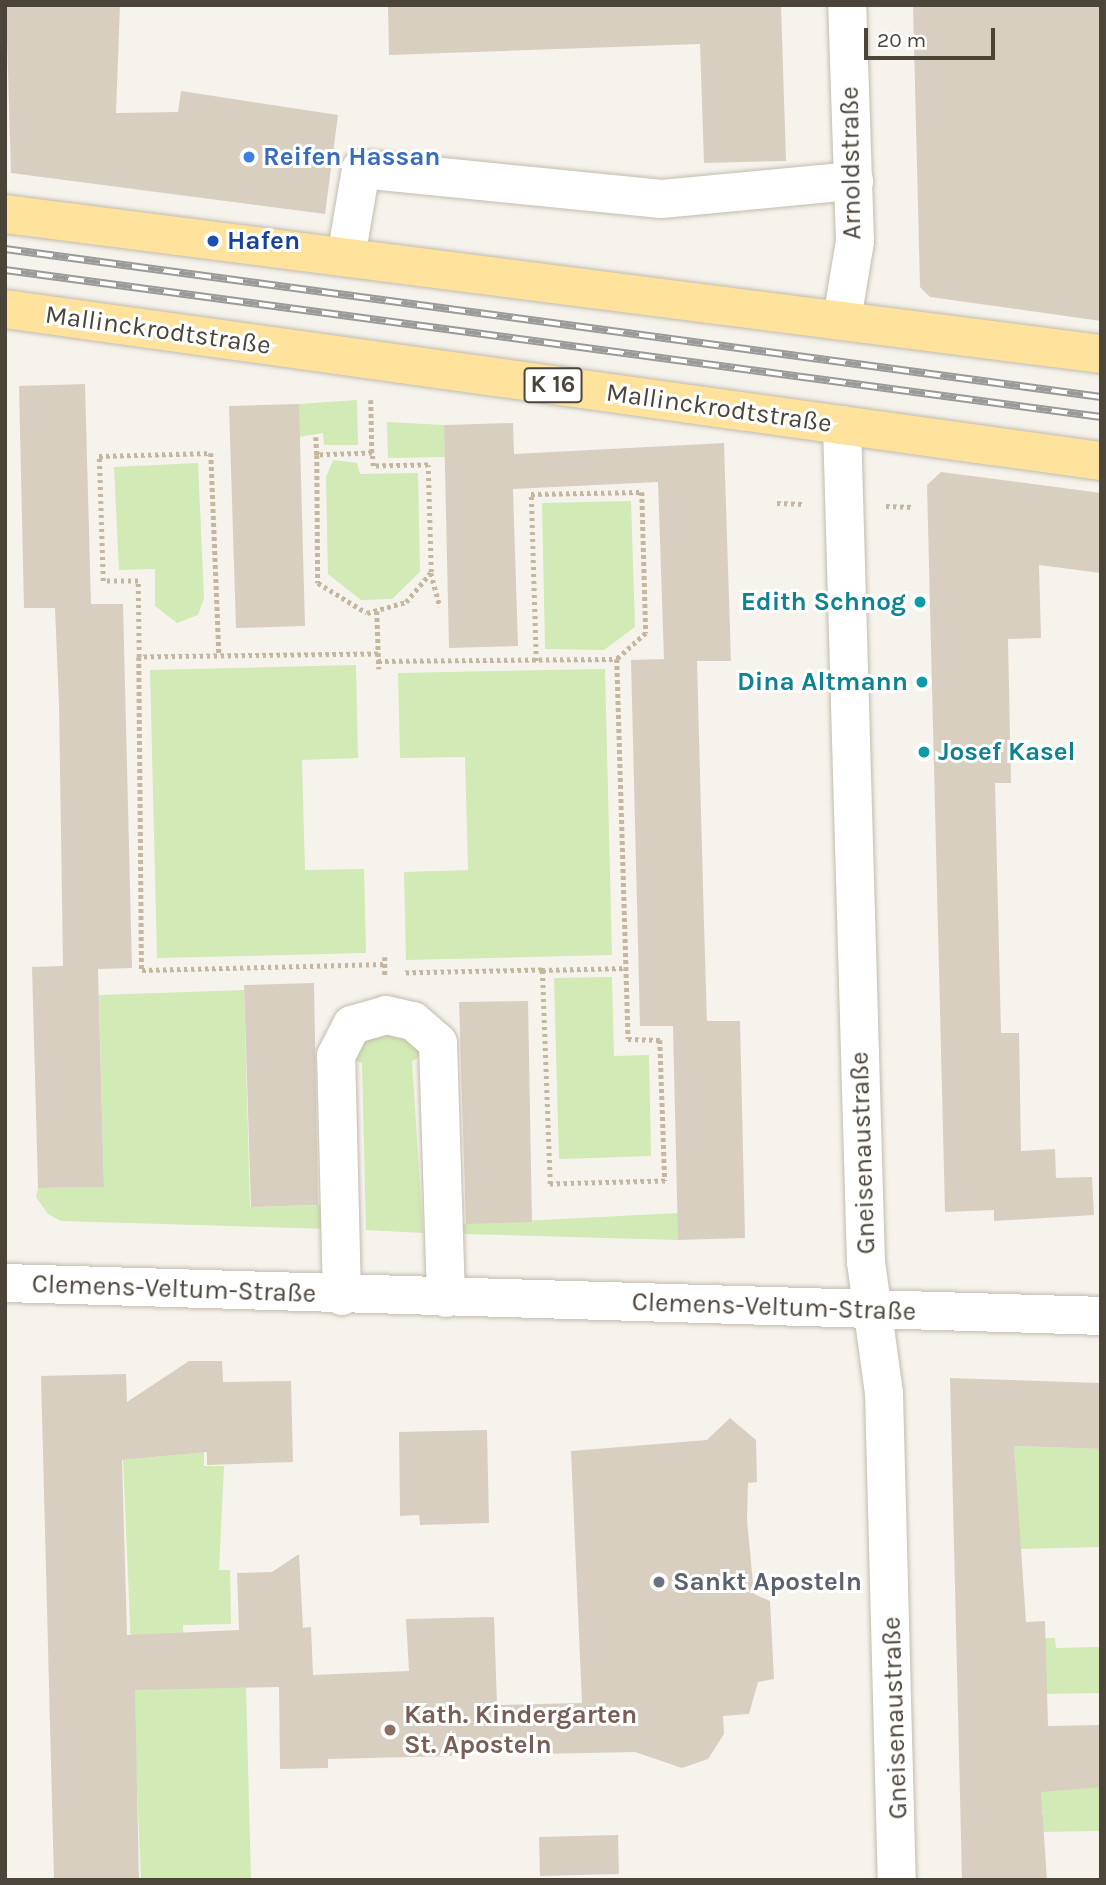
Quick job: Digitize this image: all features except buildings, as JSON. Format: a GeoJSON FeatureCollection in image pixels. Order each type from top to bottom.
{"type":"FeatureCollection","features":[{"type":"Feature","properties":{"kind":"main road"},"geometry":{"type":"LineString","coordinates":[[5,214],[1101,354]]}},
{"type":"Feature","properties":{"kind":"main road","name":"Mallinckrodtstraße"},"geometry":{"type":"LineString","coordinates":[[5,309],[1101,461]]}},
{"type":"Feature","properties":{"kind":"street","name":"Arnoldstraße"},"geometry":{"type":"LineString","coordinates":[[842,319],[855,241],[847,5]]}},
{"type":"Feature","properties":{"kind":"street"},"geometry":{"type":"LineString","coordinates":[[346,257],[360,169],[662,199],[854,181]]}},
{"type":"Feature","properties":{"kind":"street","name":"Gneisenaustraße"},"geometry":{"type":"LineString","coordinates":[[842,425],[866,1262],[875,1310],[885,1406],[897,1880]]}},
{"type":"Feature","properties":{"kind":"street","name":"Clemens-Veltum-Straße"},"geometry":{"type":"LineString","coordinates":[[342,1296],[336,1056],[352,1025],[386,1015],[413,1021],[438,1042],[446,1298]]}},
{"type":"Feature","properties":{"kind":"street","name":"Clemens-Veltum-Straße"},"geometry":{"type":"LineString","coordinates":[[5,1283],[342,1296],[1101,1316]]}},
{"type":"Feature","properties":{"kind":"path"},"geometry":{"type":"LineString","coordinates":[[371,385],[373,466],[428,466],[431,572],[440,607]]}},
{"type":"Feature","properties":{"kind":"path"},"geometry":{"type":"LineString","coordinates":[[316,437],[318,583],[351,608],[377,611],[406,602],[431,572]]}},
{"type":"Feature","properties":{"kind":"path"},"geometry":{"type":"LineString","coordinates":[[219,656],[211,453],[99,456],[103,582],[138,581],[142,970],[385,964]]}},
{"type":"Feature","properties":{"kind":"path"},"geometry":{"type":"LineString","coordinates":[[317,455],[372,453]]}},
{"type":"Feature","properties":{"kind":"path"},"geometry":{"type":"LineString","coordinates":[[378,661],[536,661],[617,659],[646,633],[642,492],[531,494],[536,661]]}},
{"type":"Feature","properties":{"kind":"path"},"geometry":{"type":"LineString","coordinates":[[377,611],[379,669]]}},
{"type":"Feature","properties":{"kind":"path"},"geometry":{"type":"LineString","coordinates":[[139,657],[379,654]]}},
{"type":"Feature","properties":{"kind":"path"},"geometry":{"type":"LineString","coordinates":[[542,970],[550,1184],[665,1181],[660,1040],[628,1039],[617,659]]}},
{"type":"Feature","properties":{"kind":"path"},"geometry":{"type":"LineString","coordinates":[[385,973],[626,968]]}},
{"type":"Feature","properties":{"kind":"green space"},"geometry":{"type":"Polygon","coordinates":[[[357,400],[358,445],[324,445],[323,433],[299,437],[299,404],[357,400]]]}},
{"type":"Feature","properties":{"kind":"green space"},"geometry":{"type":"Polygon","coordinates":[[[387,422],[444,425],[445,457],[388,458],[387,422]]]}},
{"type":"Feature","properties":{"kind":"green space"},"geometry":{"type":"Polygon","coordinates":[[[333,460],[357,463],[360,474],[418,473],[420,572],[392,599],[361,600],[328,574],[326,477],[333,460]]]}},
{"type":"Feature","properties":{"kind":"green space"},"geometry":{"type":"Polygon","coordinates":[[[198,463],[204,598],[198,615],[177,623],[155,606],[155,569],[119,570],[114,467],[198,463]]]}},
{"type":"Feature","properties":{"kind":"green space"},"geometry":{"type":"Polygon","coordinates":[[[631,501],[635,627],[604,650],[545,649],[542,503],[631,501]]]}},
{"type":"Feature","properties":{"kind":"green space"},"geometry":{"type":"Polygon","coordinates":[[[356,665],[358,758],[302,760],[305,870],[364,869],[366,953],[157,958],[150,670],[356,665]]]}},
{"type":"Feature","properties":{"kind":"green space"},"geometry":{"type":"Polygon","coordinates":[[[605,669],[612,955],[406,960],[404,872],[468,870],[465,757],[400,758],[398,673],[605,669]]]}},
{"type":"Feature","properties":{"kind":"green space"},"geometry":{"type":"Polygon","coordinates":[[[612,977],[614,1056],[649,1055],[651,1156],[559,1159],[554,978],[612,977]]]}},
{"type":"Feature","properties":{"kind":"green space"},"geometry":{"type":"Polygon","coordinates":[[[244,990],[250,1207],[325,1205],[328,1229],[61,1221],[48,1214],[36,1197],[38,1188],[104,1187],[99,995],[244,990]]]}},
{"type":"Feature","properties":{"kind":"green space"},"geometry":{"type":"Polygon","coordinates":[[[393,1029],[427,1052],[412,1061],[423,1233],[366,1230],[362,1063],[345,1056],[350,1047],[393,1029]]]}},
{"type":"Feature","properties":{"kind":"green space"},"geometry":{"type":"Polygon","coordinates":[[[678,1213],[678,1240],[464,1234],[463,1224],[678,1213]]]}},
{"type":"Feature","properties":{"kind":"green space"},"geometry":{"type":"Polygon","coordinates":[[[1014,1446],[1101,1449],[1101,1547],[1019,1549],[1014,1446]]]}},
{"type":"Feature","properties":{"kind":"green space"},"geometry":{"type":"Polygon","coordinates":[[[204,1452],[204,1466],[224,1466],[219,1570],[230,1570],[231,1624],[183,1625],[185,1688],[246,1688],[251,1880],[141,1880],[123,1460],[204,1452]]]}},
{"type":"Feature","properties":{"kind":"green space"},"geometry":{"type":"Polygon","coordinates":[[[1039,1638],[1055,1638],[1056,1648],[1101,1647],[1101,1693],[1041,1694],[1039,1638]]]}},
{"type":"Feature","properties":{"kind":"green space"},"geometry":{"type":"Polygon","coordinates":[[[1052,1787],[1101,1787],[1101,1831],[1036,1832],[1043,1812],[1037,1793],[1052,1787]]]}},
{"type":"Feature","properties":{"kind":"railway"},"geometry":{"type":"LineString","coordinates":[[5,249],[1101,397]]}},
{"type":"Feature","properties":{"kind":"railway"},"geometry":{"type":"LineString","coordinates":[[5,270],[1101,417]]}},
{"type":"Feature","properties":{"kind":"place","name":"Reifen Hassan"},"geometry":{"type":"Point","coordinates":[249,157]}},
{"type":"Feature","properties":{"kind":"place","name":"Hafen"},"geometry":{"type":"Point","coordinates":[213,241]}},
{"type":"Feature","properties":{"kind":"place","name":"Edith Schnog"},"geometry":{"type":"Point","coordinates":[920,602]}},
{"type":"Feature","properties":{"kind":"place","name":"Dina Altmann"},"geometry":{"type":"Point","coordinates":[922,682]}},
{"type":"Feature","properties":{"kind":"place","name":"Josef Kasel"},"geometry":{"type":"Point","coordinates":[924,752]}},
{"type":"Feature","properties":{"kind":"place","name":"Sankt Aposteln"},"geometry":{"type":"Point","coordinates":[659,1582]}},
{"type":"Feature","properties":{"kind":"place","name":"Kath. Kindergarten St. Aposteln"},"geometry":{"type":"Point","coordinates":[390,1730]}}]}
